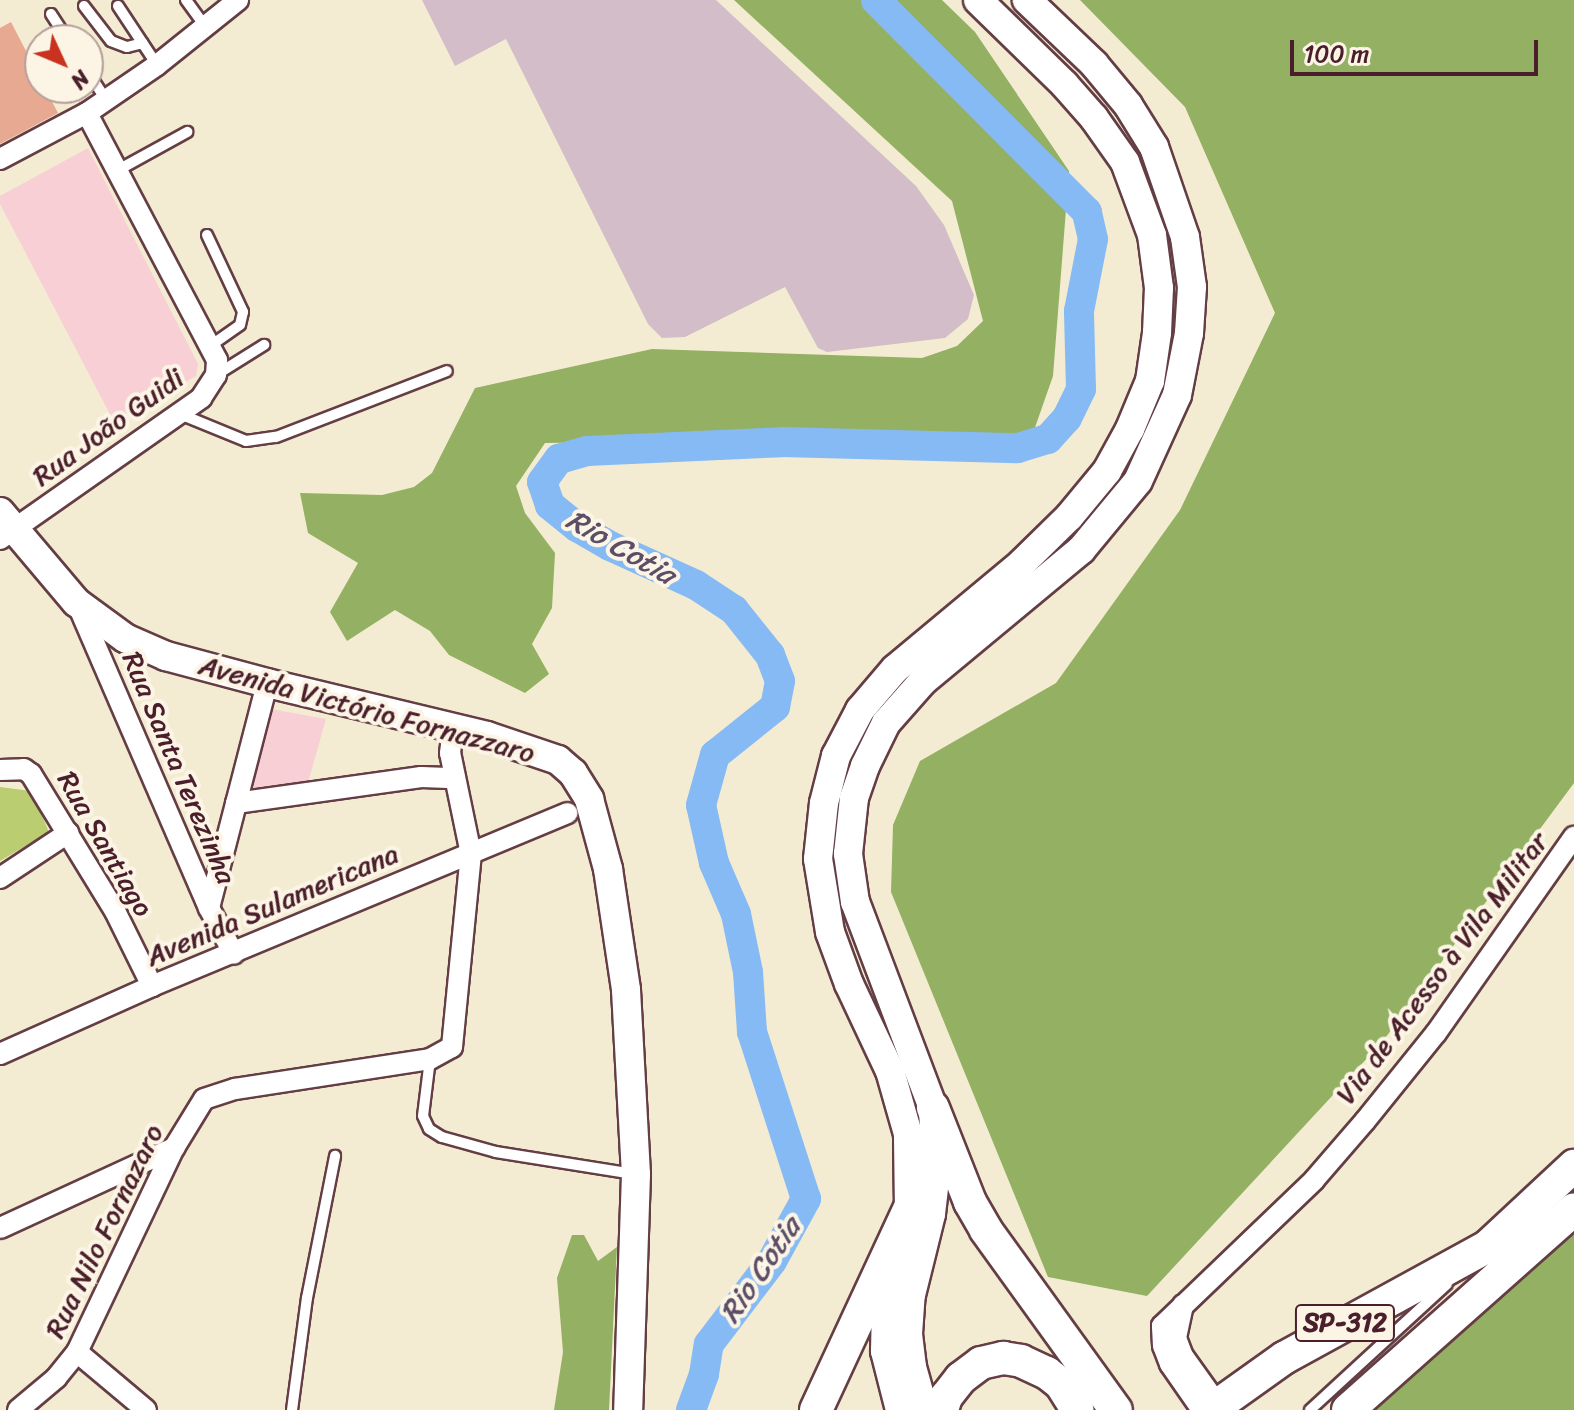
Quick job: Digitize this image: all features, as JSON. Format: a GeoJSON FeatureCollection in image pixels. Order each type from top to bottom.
{"type":"FeatureCollection","features":[{"type":"Feature","properties":{"kind":"main road"},"geometry":{"type":"LineString","coordinates":[[900,1410],[885,1351],[886,1307],[909,1210],[908,1134],[901,1102],[849,984],[830,932],[818,859],[824,803],[836,756],[860,710],[895,669],[1022,563],[1069,517],[1107,471],[1130,429],[1150,381],[1157,333],[1159,288],[1152,235],[1125,162],[1094,118],[1064,84],[978,0]]}},
{"type":"Feature","properties":{"kind":"main road"},"geometry":{"type":"LineString","coordinates":[[1027,0],[1094,64],[1128,105],[1154,147],[1185,237],[1192,287],[1189,333],[1177,395],[1138,481],[1081,550],[923,681],[886,723],[854,798],[848,854],[855,902],[970,1202],[986,1230],[1116,1410]]}},
{"type":"Feature","properties":{"kind":"main road","name":"Avenida Victório Fornazzaro"},"geometry":{"type":"LineString","coordinates":[[5,526],[76,602],[125,638],[166,656],[453,728],[558,760],[573,773],[589,799],[608,869],[626,990],[636,1174],[628,1410]]}},
{"type":"Feature","properties":{"kind":"main road"},"geometry":{"type":"LineString","coordinates":[[924,1410],[912,1367],[908,1334],[911,1295],[931,1214],[936,1171],[933,1108]]}},
{"type":"Feature","properties":{"kind":"main road","name":"SP-312"},"geometry":{"type":"LineString","coordinates":[[1212,1409],[1284,1358],[1487,1247],[1574,1166]]}},
{"type":"Feature","properties":{"kind":"main road","name":"SP-312"},"geometry":{"type":"LineString","coordinates":[[1348,1410],[1574,1209]]}},
{"type":"Feature","properties":{"kind":"main road"},"geometry":{"type":"LineString","coordinates":[[816,1410],[909,1210]]}},
{"type":"Feature","properties":{"kind":"main road"},"geometry":{"type":"LineString","coordinates":[[942,1410],[946,1397],[961,1378],[981,1363],[1003,1358],[1021,1361],[1047,1373],[1061,1384],[1077,1410]]}},
{"type":"Feature","properties":{"kind":"street"},"geometry":{"type":"LineString","coordinates":[[0,159],[87,113],[157,65],[238,0]]}},
{"type":"Feature","properties":{"kind":"street"},"geometry":{"type":"LineString","coordinates":[[87,113],[120,169],[214,360]]}},
{"type":"Feature","properties":{"kind":"street","name":"Rua João Guidi"},"geometry":{"type":"LineString","coordinates":[[5,526],[201,398],[214,360]]}},
{"type":"Feature","properties":{"kind":"street","name":"Rua Santa Terezinha"},"geometry":{"type":"LineString","coordinates":[[76,602],[209,908],[234,954]]}},
{"type":"Feature","properties":{"kind":"street"},"geometry":{"type":"LineString","coordinates":[[209,908],[267,683]]}},
{"type":"Feature","properties":{"kind":"street"},"geometry":{"type":"LineString","coordinates":[[430,1059],[452,1047],[471,854],[450,753],[453,728]]}},
{"type":"Feature","properties":{"kind":"street","name":"Rua Santiago"},"geometry":{"type":"LineString","coordinates":[[0,770],[24,769],[31,774],[115,911],[152,986]]}},
{"type":"Feature","properties":{"kind":"street"},"geometry":{"type":"LineString","coordinates":[[236,803],[421,777],[455,778]]}},
{"type":"Feature","properties":{"kind":"street","name":"Avenida Sulamericana"},"geometry":{"type":"LineString","coordinates":[[0,1054],[152,986],[567,813]]}},
{"type":"Feature","properties":{"kind":"street"},"geometry":{"type":"LineString","coordinates":[[0,878],[4,879],[68,833]]}},
{"type":"Feature","properties":{"kind":"street","name":"Via de Acesso à Vila Militar"},"geometry":{"type":"LineString","coordinates":[[1212,1409],[1176,1338],[1177,1320],[1184,1301],[1314,1180],[1365,1121],[1436,1033],[1574,837]]}},
{"type":"Feature","properties":{"kind":"street","name":"Rua Nilo Fornazaro"},"geometry":{"type":"LineString","coordinates":[[18,1410],[56,1378],[77,1352],[174,1148],[200,1104],[211,1095],[235,1089],[430,1059]]}},
{"type":"Feature","properties":{"kind":"street"},"geometry":{"type":"LineString","coordinates":[[0,1228],[174,1148]]}},
{"type":"Feature","properties":{"kind":"street"},"geometry":{"type":"LineString","coordinates":[[77,1352],[146,1410]]}},
{"type":"Feature","properties":{"kind":"lane"},"geometry":{"type":"LineString","coordinates":[[186,0],[205,26]]}},
{"type":"Feature","properties":{"kind":"lane"},"geometry":{"type":"LineString","coordinates":[[84,6],[118,46],[143,43]]}},
{"type":"Feature","properties":{"kind":"lane"},"geometry":{"type":"LineString","coordinates":[[118,6],[157,65]]}},
{"type":"Feature","properties":{"kind":"lane"},"geometry":{"type":"LineString","coordinates":[[51,14],[58,24]]}},
{"type":"Feature","properties":{"kind":"lane"},"geometry":{"type":"LineString","coordinates":[[120,169],[187,132]]}},
{"type":"Feature","properties":{"kind":"lane"},"geometry":{"type":"LineString","coordinates":[[207,235],[243,312],[240,325],[214,360]]}},
{"type":"Feature","properties":{"kind":"lane"},"geometry":{"type":"LineString","coordinates":[[214,360],[264,345]]}},
{"type":"Feature","properties":{"kind":"lane"},"geometry":{"type":"LineString","coordinates":[[180,414],[246,441],[276,437],[447,371]]}},
{"type":"Feature","properties":{"kind":"lane"},"geometry":{"type":"LineString","coordinates":[[430,1059],[423,1116],[429,1129],[442,1137],[496,1152],[636,1174]]}},
{"type":"Feature","properties":{"kind":"lane"},"geometry":{"type":"LineString","coordinates":[[292,1410],[307,1298],[335,1156]]}},
{"type":"Feature","properties":{"kind":"lane"},"geometry":{"type":"LineString","coordinates":[[1310,1410],[1487,1247]]}},
{"type":"Feature","properties":{"kind":"shaded area"},"geometry":{"type":"Polygon","coordinates":[[[422,0],[716,0],[916,186],[944,225],[974,295],[968,319],[945,338],[827,352],[818,348],[785,287],[685,337],[662,338],[648,324],[506,39],[455,66],[422,0]]]}},
{"type":"Feature","properties":{"kind":"shaded area"},"geometry":{"type":"Polygon","coordinates":[[[88,148],[198,364],[196,376],[114,422],[0,204],[0,196],[88,148]]]}},
{"type":"Feature","properties":{"kind":"shaded area"},"geometry":{"type":"Polygon","coordinates":[[[271,709],[326,719],[307,786],[249,792],[271,709]]]}},
{"type":"Feature","properties":{"kind":"green space"},"geometry":{"type":"Polygon","coordinates":[[[734,0],[942,0],[975,32],[1069,171],[1053,376],[1032,436],[545,443],[516,486],[525,513],[555,553],[552,608],[532,644],[549,674],[525,693],[449,655],[430,631],[395,610],[347,641],[330,612],[358,563],[308,533],[300,493],[382,495],[414,487],[432,473],[475,388],[652,349],[922,358],[957,346],[983,321],[952,201],[734,0]]]}},
{"type":"Feature","properties":{"kind":"green space"},"geometry":{"type":"Polygon","coordinates":[[[1080,0],[1574,0],[1574,783],[1383,1041],[1147,1296],[1048,1277],[891,892],[893,825],[920,761],[1056,683],[1180,510],[1275,313],[1185,107],[1080,0]]]}},
{"type":"Feature","properties":{"kind":"green space"},"geometry":{"type":"Polygon","coordinates":[[[0,787],[31,791],[49,832],[0,861],[0,787]]]}},
{"type":"Feature","properties":{"kind":"green space"},"geometry":{"type":"Polygon","coordinates":[[[1574,1234],[1574,1410],[1370,1410],[1574,1234]]]}},
{"type":"Feature","properties":{"kind":"green space"},"geometry":{"type":"Polygon","coordinates":[[[572,1235],[584,1235],[598,1261],[617,1247],[609,1410],[554,1410],[563,1352],[557,1278],[572,1235]]]}},
{"type":"Feature","properties":{"kind":"building"},"geometry":{"type":"Polygon","coordinates":[[[11,22],[24,47],[24,104],[53,104],[58,113],[0,144],[0,28],[11,22]]]}},
{"type":"Feature","properties":{"kind":"waterway","name":"Rio Cotia"},"geometry":{"type":"LineString","coordinates":[[691,1410],[704,1374],[709,1344],[772,1261],[806,1199],[752,1032],[748,972],[736,914],[714,863],[701,805],[715,755],[775,707],[780,681],[770,655],[734,610],[696,585],[610,546],[577,527],[550,505],[542,482],[559,459],[587,451],[782,442],[1018,448],[1048,439],[1067,418],[1081,389],[1079,311],[1093,239],[1087,212],[876,0]]}}]}
